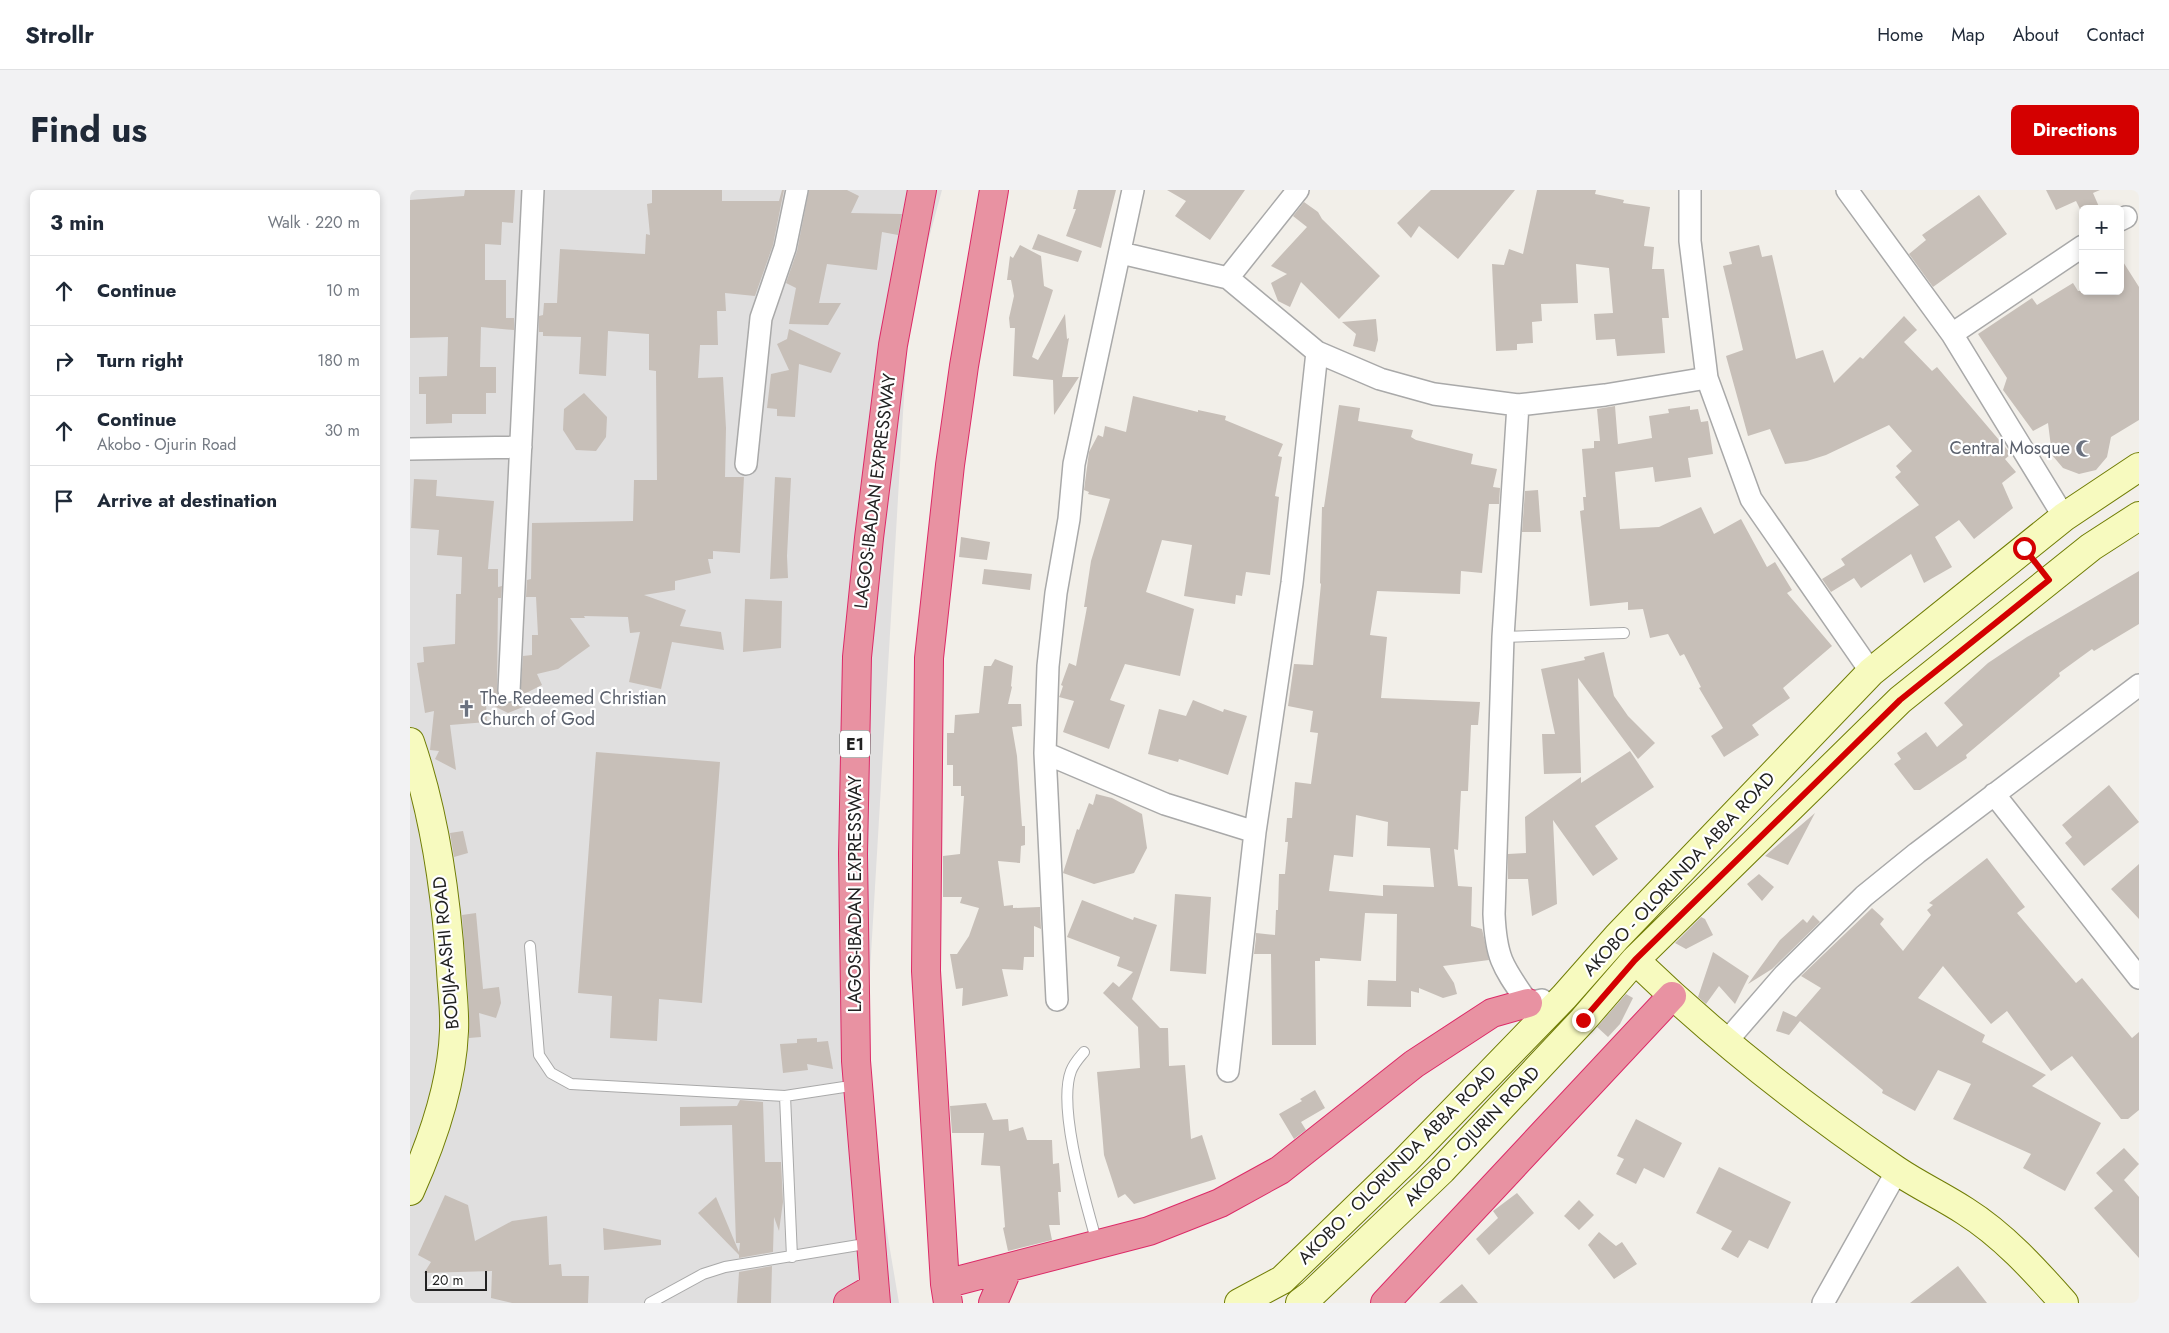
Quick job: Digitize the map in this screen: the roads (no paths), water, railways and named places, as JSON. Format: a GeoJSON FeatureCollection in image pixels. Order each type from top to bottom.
{"type":"FeatureCollection","features":[{"type":"Feature","properties":{"kind":"highway","name":"LAGOS-IBADAN EXPRESSWAY"},"geometry":{"type":"LineString","coordinates":[[876,1296],[858,1085],[853,854],[858,629],[893,345],[922,190]]}},
{"type":"Feature","properties":{"kind":"highway"},"geometry":{"type":"LineString","coordinates":[[994,190],[964,366],[929,658],[926,971],[947,1294],[1008,1268],[1149,1231],[1220,1203],[1280,1170],[1414,1064],[1492,1013],[1528,1003]]}},
{"type":"Feature","properties":{"kind":"highway"},"geometry":{"type":"LineString","coordinates":[[1385,1303],[1672,996]]}},
{"type":"Feature","properties":{"kind":"highway"},"geometry":{"type":"LineString","coordinates":[[993,1303],[1008,1268]]}},
{"type":"Feature","properties":{"kind":"highway"},"geometry":{"type":"LineString","coordinates":[[848,1303],[876,1296]]}},
{"type":"Feature","properties":{"kind":"main road","name":"AKOBO - OLORUNDA ABBA ROAD"},"geometry":{"type":"LineString","coordinates":[[1239,1303],[1282,1280],[1405,1161],[1564,997],[1617,937],[1871,672],[2064,517],[2139,468]]}},
{"type":"Feature","properties":{"kind":"main road","name":"AKOBO - OLORUNDA ABBA ROAD"},"geometry":{"type":"LineString","coordinates":[[1635,960],[1900,700],[2091,547],[2139,516]]}},
{"type":"Feature","properties":{"kind":"main road"},"geometry":{"type":"LineString","coordinates":[[2024,548],[2049,580]]}},
{"type":"Feature","properties":{"kind":"main road","name":"BODIJA-ASHI ROAD"},"geometry":{"type":"LineString","coordinates":[[410,742],[423,780],[439,864],[448,926],[454,1031],[438,1120],[428,1152],[410,1191]]}},
{"type":"Feature","properties":{"kind":"main road"},"geometry":{"type":"LineString","coordinates":[[1635,960],[1672,996],[1725,1042],[1806,1106],[1897,1171],[1965,1211],[2013,1248],[2064,1303]]}},
{"type":"Feature","properties":{"kind":"main road","name":"AKOBO - OJURIN ROAD"},"geometry":{"type":"LineString","coordinates":[[1300,1303],[1312,1294],[1442,1170],[1583,1020],[1635,960]]}},
{"type":"Feature","properties":{"kind":"street"},"geometry":{"type":"LineString","coordinates":[[509,691],[533,190]]}},
{"type":"Feature","properties":{"kind":"street"},"geometry":{"type":"LineString","coordinates":[[746,464],[761,318],[785,248],[797,190]]}},
{"type":"Feature","properties":{"kind":"street"},"geometry":{"type":"LineString","coordinates":[[1056,1000],[1045,753],[1048,666],[1056,593],[1069,519],[1074,464],[1121,253],[1133,190]]}},
{"type":"Feature","properties":{"kind":"street"},"geometry":{"type":"LineString","coordinates":[[1228,278],[1298,190]]}},
{"type":"Feature","properties":{"kind":"street"},"geometry":{"type":"LineString","coordinates":[[1690,190],[1690,241],[1707,378],[1751,499],[1871,672]]}},
{"type":"Feature","properties":{"kind":"street"},"geometry":{"type":"LineString","coordinates":[[1847,190],[1952,334],[2064,517]]}},
{"type":"Feature","properties":{"kind":"street"},"geometry":{"type":"LineString","coordinates":[[1952,334],[2079,249]]}},
{"type":"Feature","properties":{"kind":"street"},"geometry":{"type":"LineString","coordinates":[[1121,253],[1228,278],[1317,352],[1380,379],[1434,394],[1518,405],[1605,395],[1707,378]]}},
{"type":"Feature","properties":{"kind":"street"},"geometry":{"type":"LineString","coordinates":[[1228,1071],[1254,832],[1292,583],[1317,352]]}},
{"type":"Feature","properties":{"kind":"street"},"geometry":{"type":"LineString","coordinates":[[1518,405],[1503,637],[1494,904],[1495,941],[1502,966],[1528,1003],[1564,997]]}},
{"type":"Feature","properties":{"kind":"street"},"geometry":{"type":"LineString","coordinates":[[410,449],[521,447]]}},
{"type":"Feature","properties":{"kind":"street"},"geometry":{"type":"LineString","coordinates":[[1725,1042],[1784,975],[1864,896],[1994,794],[2139,685]]}},
{"type":"Feature","properties":{"kind":"street"},"geometry":{"type":"LineString","coordinates":[[1045,753],[1165,804],[1254,832]]}},
{"type":"Feature","properties":{"kind":"street"},"geometry":{"type":"LineString","coordinates":[[1994,794],[2138,976]]}},
{"type":"Feature","properties":{"kind":"street"},"geometry":{"type":"LineString","coordinates":[[1823,1303],[1897,1171]]}},
{"type":"Feature","properties":{"kind":"lane"},"geometry":{"type":"LineString","coordinates":[[1503,637],[1624,633]]}},
{"type":"Feature","properties":{"kind":"lane"},"geometry":{"type":"LineString","coordinates":[[530,946],[539,1055],[550,1073],[572,1084],[785,1096],[858,1085]]}},
{"type":"Feature","properties":{"kind":"lane"},"geometry":{"type":"LineString","coordinates":[[1084,1052],[1071,1071],[1068,1084],[1068,1109],[1080,1183],[1097,1244]]}},
{"type":"Feature","properties":{"kind":"lane"},"geometry":{"type":"LineString","coordinates":[[785,1096],[792,1257]]}},
{"type":"Feature","properties":{"kind":"lane"},"geometry":{"type":"LineString","coordinates":[[650,1303],[710,1272],[748,1262],[792,1257],[871,1243]]}},
{"type":"Feature","properties":{"kind":"place","name":"Central Mosque"},"geometry":{"type":"Point","coordinates":[2084,448]}},
{"type":"Feature","properties":{"kind":"place","name":"The Redeemed Christian Church of God"},"geometry":{"type":"Point","coordinates":[466,708]}}]}
